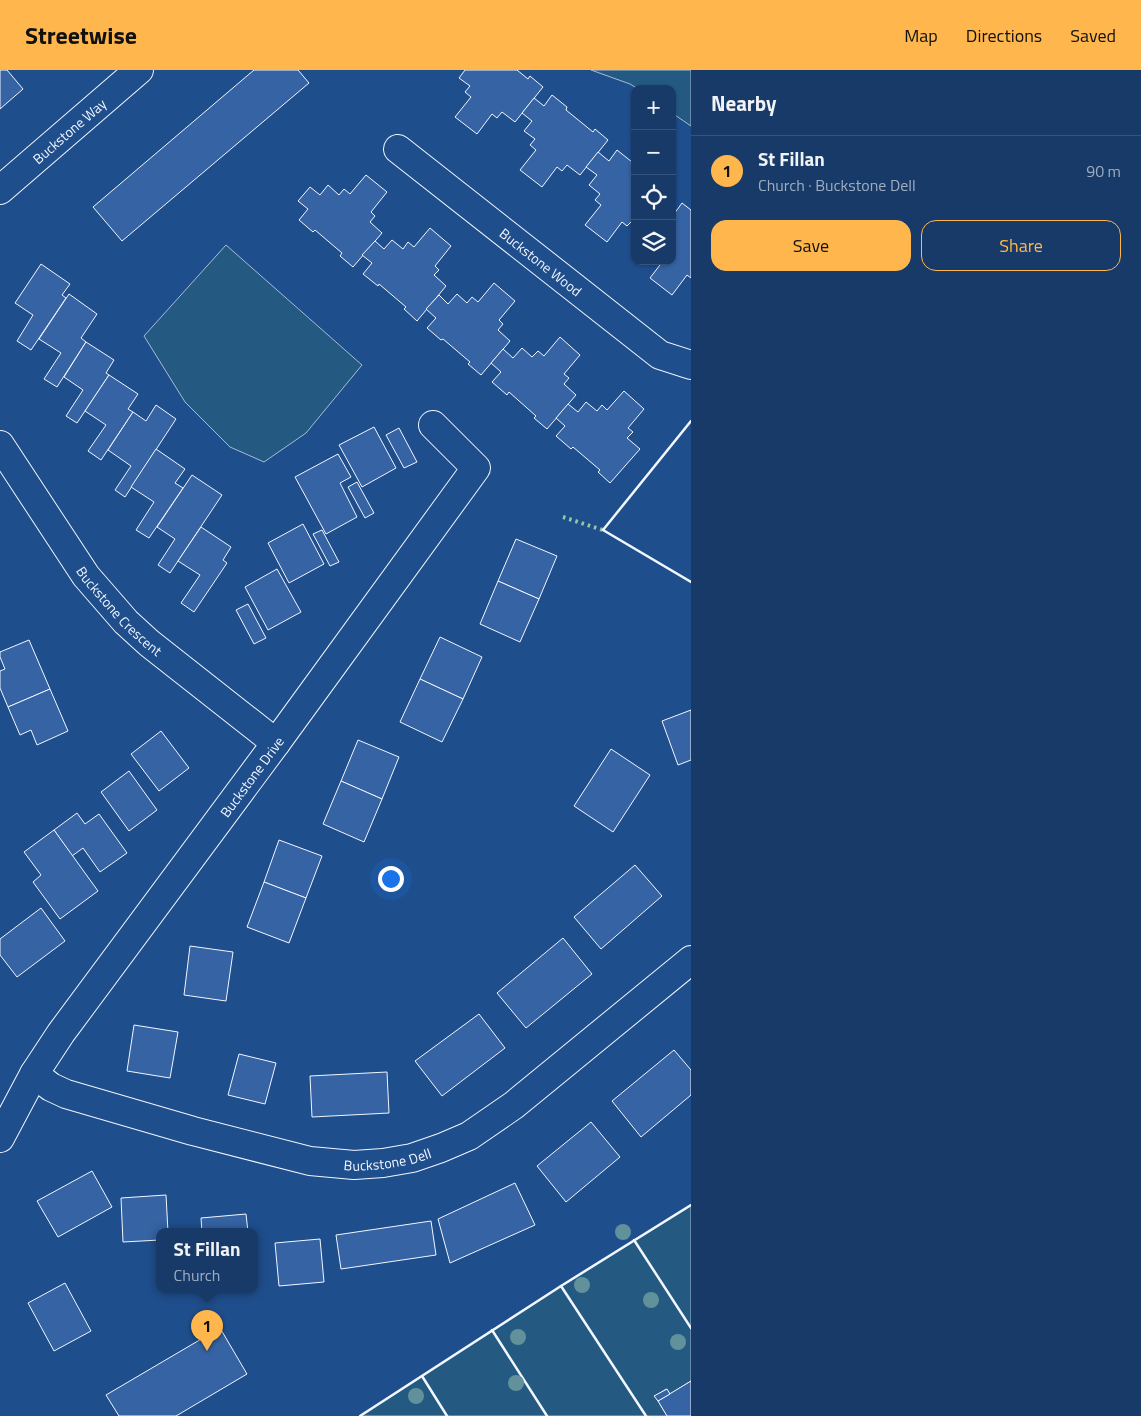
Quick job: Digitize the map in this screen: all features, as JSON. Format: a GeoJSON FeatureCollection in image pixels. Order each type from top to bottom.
{"type":"FeatureCollection","features":[{"type":"Feature","properties":{"kind":"street","name":"Buckstone Way"},"geometry":{"type":"LineString","coordinates":[[0,190],[139,70]]}},
{"type":"Feature","properties":{"kind":"street","name":"Buckstone Wood"},"geometry":{"type":"LineString","coordinates":[[398,149],[660,355],[691,365]]}},
{"type":"Feature","properties":{"kind":"street","name":"Buckstone Drive"},"geometry":{"type":"LineString","coordinates":[[1,1133],[34,1074],[61,1033],[276,743],[476,468],[433,425]]}},
{"type":"Feature","properties":{"kind":"street","name":"Buckstone Crescent"},"geometry":{"type":"LineString","coordinates":[[0,445],[81,569],[120,615],[148,642],[276,743]]}},
{"type":"Feature","properties":{"kind":"street","name":"Buckstone Dell"},"geometry":{"type":"LineString","coordinates":[[34,1074],[51,1087],[82,1100],[241,1145],[310,1161],[354,1165],[412,1158],[469,1136],[514,1105],[691,960]]}},
{"type":"Feature","properties":{"kind":"shaded area"},"geometry":{"type":"Polygon","coordinates":[[[591,70],[691,70],[691,126],[676,116],[676,85],[630,84],[591,70]]]}},
{"type":"Feature","properties":{"kind":"shaded area"},"geometry":{"type":"Polygon","coordinates":[[[226,245],[362,365],[306,433],[264,462],[230,447],[185,402],[144,336],[226,245]]]}},
{"type":"Feature","properties":{"kind":"shaded area"},"geometry":{"type":"Polygon","coordinates":[[[691,1205],[691,1381],[670,1394],[666,1389],[655,1396],[667,1416],[360,1416],[561,1286],[691,1205]]]}},
{"type":"Feature","properties":{"kind":"building"},"geometry":{"type":"Polygon","coordinates":[[[0,70],[7,70],[23,89],[0,109],[0,70]]]}},
{"type":"Feature","properties":{"kind":"building"},"geometry":{"type":"Polygon","coordinates":[[[254,70],[298,70],[309,83],[122,241],[93,207],[254,70]]]}},
{"type":"Feature","properties":{"kind":"building"},"geometry":{"type":"Polygon","coordinates":[[[465,70],[517,70],[528,79],[530,76],[543,87],[515,122],[502,112],[497,118],[492,114],[477,134],[455,117],[471,97],[465,92],[470,86],[459,78],[465,70]]]}},
{"type":"Feature","properties":{"kind":"building"},"geometry":{"type":"Polygon","coordinates":[[[552,95],[567,107],[566,110],[593,132],[595,129],[608,140],[580,175],[567,165],[562,171],[557,167],[542,187],[520,170],[536,150],[530,145],[535,139],[524,131],[532,121],[522,113],[534,98],[544,106],[552,95]]]}},
{"type":"Feature","properties":{"kind":"building"},"geometry":{"type":"Polygon","coordinates":[[[617,150],[631,161],[631,222],[627,226],[622,222],[607,242],[585,225],[601,205],[595,200],[600,194],[589,185],[597,175],[586,167],[598,152],[609,161],[617,150]]]}},
{"type":"Feature","properties":{"kind":"building"},"geometry":{"type":"Polygon","coordinates":[[[366,175],[387,192],[371,212],[375,216],[370,222],[382,233],[353,267],[340,256],[342,253],[315,230],[313,232],[299,220],[308,209],[298,201],[310,187],[320,195],[328,185],[339,195],[344,189],[350,194],[366,175]]]}},
{"type":"Feature","properties":{"kind":"building"},"geometry":{"type":"Polygon","coordinates":[[[682,203],[691,210],[691,278],[687,275],[672,295],[650,278],[660,265],[676,265],[676,211],[682,203]]]}},
{"type":"Feature","properties":{"kind":"building"},"geometry":{"type":"Polygon","coordinates":[[[430,228],[451,246],[435,266],[439,270],[434,275],[446,286],[417,321],[404,309],[406,307],[379,284],[378,286],[363,274],[372,263],[362,255],[375,241],[384,249],[392,240],[403,249],[408,242],[414,247],[430,228]]]}},
{"type":"Feature","properties":{"kind":"building"},"geometry":{"type":"Polygon","coordinates":[[[41,264],[70,284],[62,295],[66,298],[31,350],[17,341],[33,315],[15,303],[41,264]]]}},
{"type":"Feature","properties":{"kind":"building"},"geometry":{"type":"Polygon","coordinates":[[[494,283],[515,301],[499,320],[503,324],[498,330],[510,341],[481,375],[468,364],[470,362],[427,328],[436,318],[426,309],[439,295],[448,304],[457,294],[467,303],[472,297],[478,302],[494,283]]]}},
{"type":"Feature","properties":{"kind":"building"},"geometry":{"type":"Polygon","coordinates":[[[69,294],[97,314],[81,338],[86,342],[57,387],[44,379],[61,353],[39,339],[69,294]]]}},
{"type":"Feature","properties":{"kind":"building"},"geometry":{"type":"Polygon","coordinates":[[[560,337],[580,355],[564,374],[569,378],[564,384],[576,395],[547,429],[534,418],[536,416],[509,392],[507,395],[492,382],[501,372],[491,363],[503,349],[513,358],[522,348],[532,357],[538,351],[544,356],[560,337]]]}},
{"type":"Feature","properties":{"kind":"building"},"geometry":{"type":"Polygon","coordinates":[[[86,342],[114,360],[106,373],[109,375],[77,423],[66,416],[83,390],[64,377],[86,342]]]}},
{"type":"Feature","properties":{"kind":"building"},"geometry":{"type":"Polygon","coordinates":[[[109,375],[138,394],[128,409],[133,412],[101,460],[88,451],[106,425],[85,411],[109,375]]]}},
{"type":"Feature","properties":{"kind":"building"},"geometry":{"type":"Polygon","coordinates":[[[624,391],[644,409],[628,428],[633,432],[627,438],[640,449],[610,483],[598,472],[600,470],[573,447],[571,449],[556,436],[565,426],[556,418],[568,404],[578,412],[586,402],[597,411],[602,405],[607,410],[624,391]]]}},
{"type":"Feature","properties":{"kind":"building"},"geometry":{"type":"Polygon","coordinates":[[[156,405],[176,419],[125,497],[115,490],[131,466],[108,450],[133,412],[146,421],[156,405]]]}},
{"type":"Feature","properties":{"kind":"building"},"geometry":{"type":"Polygon","coordinates":[[[374,427],[396,468],[362,487],[339,445],[374,427]]]}},
{"type":"Feature","properties":{"kind":"building"},"geometry":{"type":"Polygon","coordinates":[[[399,428],[417,462],[404,468],[386,435],[399,428]]]}},
{"type":"Feature","properties":{"kind":"building"},"geometry":{"type":"Polygon","coordinates":[[[156,449],[185,469],[175,483],[183,488],[149,538],[136,530],[154,502],[131,487],[156,449]]]}},
{"type":"Feature","properties":{"kind":"building"},"geometry":{"type":"Polygon","coordinates":[[[338,454],[351,477],[340,483],[357,517],[326,534],[295,477],[338,454]]]}},
{"type":"Feature","properties":{"kind":"building"},"geometry":{"type":"Polygon","coordinates":[[[192,475],[222,495],[170,573],[158,565],[175,539],[157,527],[192,475]]]}},
{"type":"Feature","properties":{"kind":"building"},"geometry":{"type":"Polygon","coordinates":[[[357,482],[374,513],[365,518],[348,487],[357,482]]]}},
{"type":"Feature","properties":{"kind":"building"},"geometry":{"type":"Polygon","coordinates":[[[303,524],[324,564],[289,583],[268,543],[303,524]]]}},
{"type":"Feature","properties":{"kind":"building"},"geometry":{"type":"Polygon","coordinates":[[[201,527],[231,547],[223,560],[227,563],[194,612],[181,603],[200,575],[178,561],[201,527]]]}},
{"type":"Feature","properties":{"kind":"building"},"geometry":{"type":"Polygon","coordinates":[[[322,530],[339,562],[330,566],[313,534],[322,530]]]}},
{"type":"Feature","properties":{"kind":"building"},"geometry":{"type":"Polygon","coordinates":[[[516,539],[557,556],[539,599],[498,581],[516,539]]]}},
{"type":"Feature","properties":{"kind":"building"},"geometry":{"type":"Polygon","coordinates":[[[277,569],[301,612],[268,630],[245,587],[277,569]]]}},
{"type":"Feature","properties":{"kind":"building"},"geometry":{"type":"Polygon","coordinates":[[[498,581],[539,599],[520,642],[480,624],[498,581]]]}},
{"type":"Feature","properties":{"kind":"building"},"geometry":{"type":"Polygon","coordinates":[[[248,604],[266,638],[254,644],[236,610],[248,604]]]}},
{"type":"Feature","properties":{"kind":"building"},"geometry":{"type":"Polygon","coordinates":[[[440,637],[482,657],[463,699],[420,679],[440,637]]]}},
{"type":"Feature","properties":{"kind":"building"},"geometry":{"type":"Polygon","coordinates":[[[29,640],[50,689],[8,707],[0,688],[0,671],[5,669],[0,652],[29,640]]]}},
{"type":"Feature","properties":{"kind":"building"},"geometry":{"type":"Polygon","coordinates":[[[420,679],[463,699],[442,742],[400,722],[420,679]]]}},
{"type":"Feature","properties":{"kind":"building"},"geometry":{"type":"Polygon","coordinates":[[[50,689],[68,731],[37,745],[31,730],[20,735],[8,707],[50,689]]]}},
{"type":"Feature","properties":{"kind":"building"},"geometry":{"type":"Polygon","coordinates":[[[691,710],[691,760],[678,765],[662,721],[691,710]]]}},
{"type":"Feature","properties":{"kind":"building"},"geometry":{"type":"Polygon","coordinates":[[[161,731],[189,768],[159,791],[131,754],[161,731]]]}},
{"type":"Feature","properties":{"kind":"building"},"geometry":{"type":"Polygon","coordinates":[[[358,740],[399,757],[382,799],[341,781],[358,740]]]}},
{"type":"Feature","properties":{"kind":"building"},"geometry":{"type":"Polygon","coordinates":[[[611,749],[650,775],[613,832],[574,806],[611,749]]]}},
{"type":"Feature","properties":{"kind":"building"},"geometry":{"type":"Polygon","coordinates":[[[129,771],[157,810],[129,831],[101,792],[129,771]]]}},
{"type":"Feature","properties":{"kind":"building"},"geometry":{"type":"Polygon","coordinates":[[[341,781],[382,799],[364,842],[323,824],[341,781]]]}},
{"type":"Feature","properties":{"kind":"building"},"geometry":{"type":"Polygon","coordinates":[[[77,813],[85,824],[99,814],[127,853],[100,872],[83,848],[72,856],[54,830],[77,813]]]}},
{"type":"Feature","properties":{"kind":"building"},"geometry":{"type":"Polygon","coordinates":[[[54,830],[98,891],[60,919],[33,882],[41,875],[24,852],[54,830]]]}},
{"type":"Feature","properties":{"kind":"building"},"geometry":{"type":"Polygon","coordinates":[[[279,840],[322,856],[306,898],[264,882],[279,840]]]}},
{"type":"Feature","properties":{"kind":"building"},"geometry":{"type":"Polygon","coordinates":[[[635,865],[662,896],[601,949],[574,917],[635,865]]]}},
{"type":"Feature","properties":{"kind":"building"},"geometry":{"type":"Polygon","coordinates":[[[264,882],[306,898],[289,943],[247,927],[264,882]]]}},
{"type":"Feature","properties":{"kind":"building"},"geometry":{"type":"Polygon","coordinates":[[[41,908],[65,941],[17,977],[0,955],[0,939],[41,908]]]}},
{"type":"Feature","properties":{"kind":"building"},"geometry":{"type":"Polygon","coordinates":[[[563,938],[592,974],[526,1028],[497,993],[563,938]]]}},
{"type":"Feature","properties":{"kind":"building"},"geometry":{"type":"Polygon","coordinates":[[[190,946],[233,952],[226,1001],[184,995],[190,946]]]}},
{"type":"Feature","properties":{"kind":"building"},"geometry":{"type":"Polygon","coordinates":[[[479,1014],[505,1048],[442,1096],[415,1061],[479,1014]]]}},
{"type":"Feature","properties":{"kind":"building"},"geometry":{"type":"Polygon","coordinates":[[[134,1025],[178,1032],[170,1078],[127,1071],[134,1025]]]}},
{"type":"Feature","properties":{"kind":"building"},"geometry":{"type":"Polygon","coordinates":[[[674,1050],[691,1070],[691,1095],[641,1137],[612,1101],[674,1050]]]}},
{"type":"Feature","properties":{"kind":"building"},"geometry":{"type":"Polygon","coordinates":[[[239,1054],[276,1063],[265,1104],[228,1095],[239,1054]]]}},
{"type":"Feature","properties":{"kind":"building"},"geometry":{"type":"Polygon","coordinates":[[[387,1072],[389,1113],[312,1117],[310,1076],[387,1072]]]}},
{"type":"Feature","properties":{"kind":"building"},"geometry":{"type":"Polygon","coordinates":[[[591,1122],[620,1157],[566,1202],[537,1166],[591,1122]]]}},
{"type":"Feature","properties":{"kind":"building"},"geometry":{"type":"Polygon","coordinates":[[[92,1171],[112,1207],[58,1237],[37,1201],[92,1171]]]}},
{"type":"Feature","properties":{"kind":"building"},"geometry":{"type":"Polygon","coordinates":[[[515,1183],[535,1225],[450,1263],[438,1219],[515,1183]]]}},
{"type":"Feature","properties":{"kind":"building"},"geometry":{"type":"Polygon","coordinates":[[[166,1195],[168,1228],[156,1228],[156,1240],[123,1242],[121,1198],[166,1195]]]}},
{"type":"Feature","properties":{"kind":"building"},"geometry":{"type":"Polygon","coordinates":[[[246,1214],[248,1228],[202,1228],[201,1218],[246,1214]]]}},
{"type":"Feature","properties":{"kind":"building"},"geometry":{"type":"Polygon","coordinates":[[[431,1221],[436,1255],[341,1269],[336,1235],[431,1221]]]}},
{"type":"Feature","properties":{"kind":"building"},"geometry":{"type":"Polygon","coordinates":[[[320,1239],[324,1282],[279,1286],[275,1243],[320,1239]]]}},
{"type":"Feature","properties":{"kind":"building"},"geometry":{"type":"Polygon","coordinates":[[[65,1283],[91,1331],[54,1351],[28,1303],[65,1283]]]}},
{"type":"Feature","properties":{"kind":"building"},"geometry":{"type":"Polygon","coordinates":[[[220,1328],[247,1374],[176,1416],[119,1416],[106,1395],[220,1328]]]}},
{"type":"Feature","properties":{"kind":"building"},"geometry":{"type":"Polygon","coordinates":[[[691,1381],[691,1416],[667,1416],[658,1401],[691,1381]]]}},
{"type":"Feature","properties":{"kind":"building"},"geometry":{"type":"Polygon","coordinates":[[[667,1389],[670,1394],[658,1401],[654,1396],[667,1389]]]}},
{"type":"Feature","properties":{"kind":"hedge"},"geometry":{"type":"LineString","coordinates":[[563,517],[603,530]]}},
{"type":"Feature","properties":{"kind":"wall"},"geometry":{"type":"LineString","coordinates":[[691,421],[603,530],[691,582]]}},
{"type":"Feature","properties":{"kind":"wall"},"geometry":{"type":"LineString","coordinates":[[360,1416],[561,1286],[691,1205]]}},
{"type":"Feature","properties":{"kind":"wall"},"geometry":{"type":"LineString","coordinates":[[634,1240],[691,1328]]}},
{"type":"Feature","properties":{"kind":"wall"},"geometry":{"type":"LineString","coordinates":[[561,1286],[646,1416]]}},
{"type":"Feature","properties":{"kind":"wall"},"geometry":{"type":"LineString","coordinates":[[492,1330],[547,1416]]}},
{"type":"Feature","properties":{"kind":"wall"},"geometry":{"type":"LineString","coordinates":[[422,1376],[447,1416]]}},
{"type":"Feature","properties":{"kind":"place","name":"St Fillan"},"geometry":{"type":"Point","coordinates":[207,1351]}}]}
